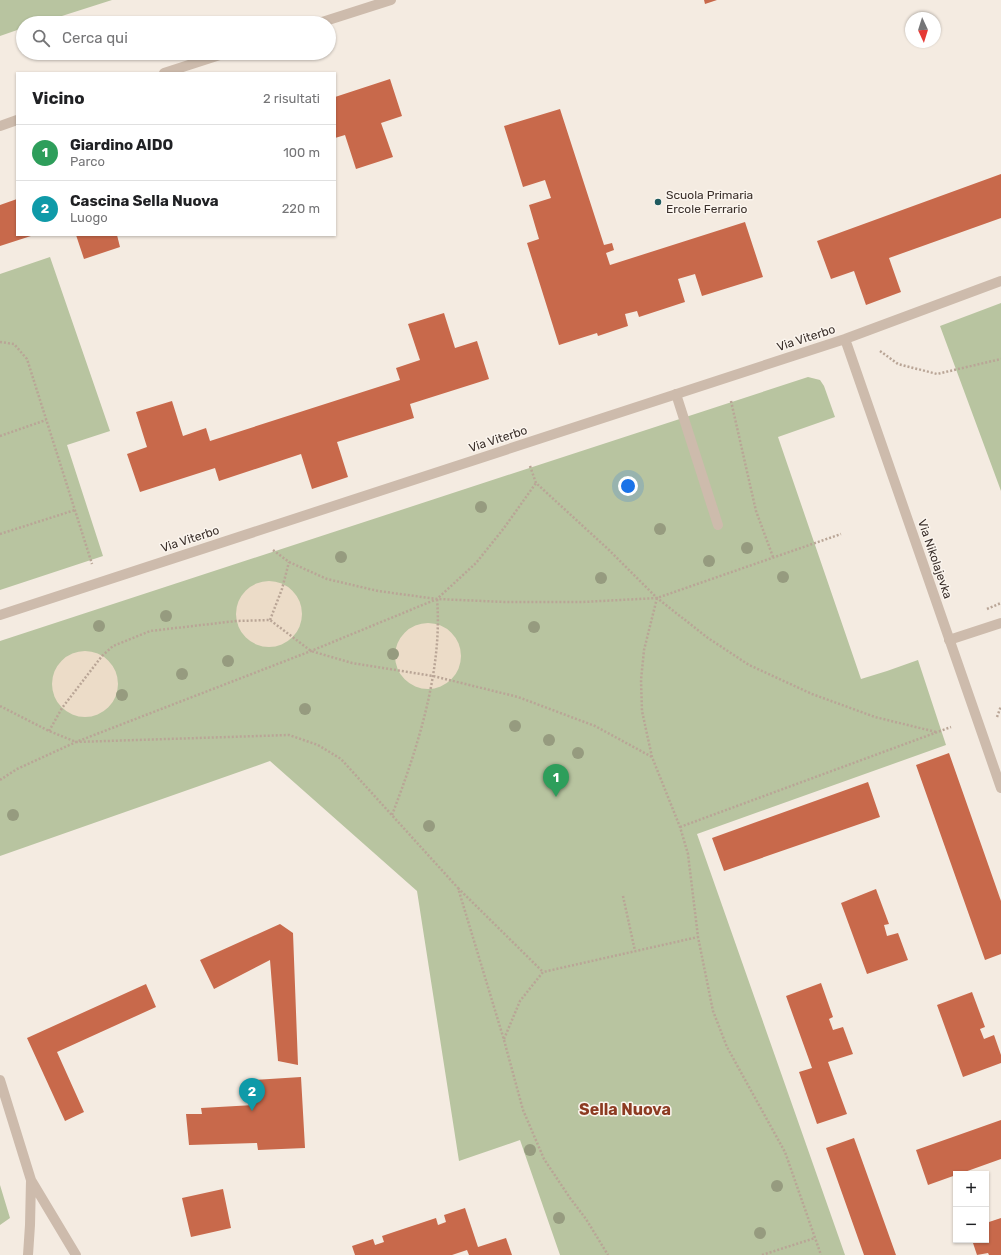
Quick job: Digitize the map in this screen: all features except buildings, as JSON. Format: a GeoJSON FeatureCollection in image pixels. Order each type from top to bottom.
{"type":"FeatureCollection","features":[{"type":"Feature","properties":{"kind":"street"},"geometry":{"type":"LineString","coordinates":[[336,18],[391,0]]}},
{"type":"Feature","properties":{"kind":"street"},"geometry":{"type":"LineString","coordinates":[[167,72],[204,60]]}},
{"type":"Feature","properties":{"kind":"street"},"geometry":{"type":"LineString","coordinates":[[0,126],[16,120]]}},
{"type":"Feature","properties":{"kind":"street","name":"Via Viterbo"},"geometry":{"type":"LineString","coordinates":[[0,615],[845,339],[1001,281]]}},
{"type":"Feature","properties":{"kind":"street","name":"Via Nikolajevka"},"geometry":{"type":"LineString","coordinates":[[845,339],[1001,788]]}},
{"type":"Feature","properties":{"kind":"street"},"geometry":{"type":"LineString","coordinates":[[676,394],[718,525]]}},
{"type":"Feature","properties":{"kind":"street"},"geometry":{"type":"LineString","coordinates":[[949,640],[1001,623]]}},
{"type":"Feature","properties":{"kind":"street"},"geometry":{"type":"LineString","coordinates":[[0,1080],[31,1180],[76,1255]]}},
{"type":"Feature","properties":{"kind":"street"},"geometry":{"type":"LineString","coordinates":[[28,1255],[31,1180]]}},
{"type":"Feature","properties":{"kind":"path"},"geometry":{"type":"LineString","coordinates":[[0,342],[14,344],[27,359],[92,564]]}},
{"type":"Feature","properties":{"kind":"path"},"geometry":{"type":"LineString","coordinates":[[880,351],[898,364],[937,374],[1001,359]]}},
{"type":"Feature","properties":{"kind":"path"},"geometry":{"type":"LineString","coordinates":[[730,401],[756,511],[773,557]]}},
{"type":"Feature","properties":{"kind":"path"},"geometry":{"type":"LineString","coordinates":[[0,436],[46,420]]}},
{"type":"Feature","properties":{"kind":"path"},"geometry":{"type":"LineString","coordinates":[[530,466],[536,483],[609,550],[657,598],[708,638],[749,665],[812,694],[875,717],[936,732]]}},
{"type":"Feature","properties":{"kind":"path"},"geometry":{"type":"LineString","coordinates":[[0,780],[18,768],[76,742],[437,599],[476,563],[504,528],[536,483]]}},
{"type":"Feature","properties":{"kind":"path"},"geometry":{"type":"LineString","coordinates":[[0,534],[75,510]]}},
{"type":"Feature","properties":{"kind":"path"},"geometry":{"type":"LineString","coordinates":[[274,550],[289,562],[327,579],[378,591],[437,599],[505,602],[583,602],[657,598],[840,534]]}},
{"type":"Feature","properties":{"kind":"path"},"geometry":{"type":"LineString","coordinates":[[270,620],[289,562]]}},
{"type":"Feature","properties":{"kind":"path"},"geometry":{"type":"LineString","coordinates":[[657,598],[644,650],[641,680],[642,711],[652,757],[680,827],[688,854],[698,937],[713,1011],[727,1047],[785,1152],[821,1255]]}},
{"type":"Feature","properties":{"kind":"path"},"geometry":{"type":"LineString","coordinates":[[392,815],[408,772],[422,727],[433,676],[439,618],[437,599]]}},
{"type":"Feature","properties":{"kind":"path"},"geometry":{"type":"LineString","coordinates":[[49,731],[66,703],[102,656],[113,646],[150,632],[236,621],[270,620],[311,650],[352,663],[433,676],[518,697],[595,726],[652,757]]}},
{"type":"Feature","properties":{"kind":"path"},"geometry":{"type":"LineString","coordinates":[[0,706],[49,731],[76,742],[290,735],[318,745],[341,759],[458,888],[543,972]]}},
{"type":"Feature","properties":{"kind":"path"},"geometry":{"type":"LineString","coordinates":[[997,717],[1001,706]]}},
{"type":"Feature","properties":{"kind":"path"},"geometry":{"type":"LineString","coordinates":[[680,827],[951,727]]}},
{"type":"Feature","properties":{"kind":"path"},"geometry":{"type":"LineString","coordinates":[[458,888],[504,1040],[523,1110],[544,1160],[586,1219],[608,1255]]}},
{"type":"Feature","properties":{"kind":"path"},"geometry":{"type":"LineString","coordinates":[[623,896],[635,951]]}},
{"type":"Feature","properties":{"kind":"path"},"geometry":{"type":"LineString","coordinates":[[504,1040],[520,1001],[543,972],[698,937]]}},
{"type":"Feature","properties":{"kind":"path"},"geometry":{"type":"LineString","coordinates":[[762,1255],[815,1238]]}},
{"type":"Feature","properties":{"kind":"green space"},"geometry":{"type":"Polygon","coordinates":[[[0,0],[112,0],[62,16],[16,16],[16,30],[0,36],[0,0]]]}},
{"type":"Feature","properties":{"kind":"green space"},"geometry":{"type":"Polygon","coordinates":[[[50,257],[110,431],[67,445],[103,556],[0,590],[0,274],[50,257]]]}},
{"type":"Feature","properties":{"kind":"green space"},"geometry":{"type":"Polygon","coordinates":[[[1001,303],[1001,491],[940,326],[1001,303]]]}},
{"type":"Feature","properties":{"kind":"green space"},"geometry":{"type":"Polygon","coordinates":[[[808,377],[820,380],[824,386],[835,417],[778,437],[861,679],[918,660],[946,745],[697,834],[845,1255],[560,1255],[520,1140],[459,1161],[417,891],[270,761],[0,856],[0,641],[808,377]]]}},
{"type":"Feature","properties":{"kind":"green space"},"geometry":{"type":"Polygon","coordinates":[[[0,1185],[10,1218],[0,1225],[0,1185]]]}},
{"type":"Feature","properties":{"kind":"shaded area"},"geometry":{"type":"Polygon","coordinates":[[[269,581],[282,583],[292,591],[300,601],[302,614],[300,627],[292,637],[282,645],[269,647],[256,645],[246,637],[238,627],[236,614],[238,601],[246,591],[256,583],[269,581]]]}},
{"type":"Feature","properties":{"kind":"shaded area"},"geometry":{"type":"Polygon","coordinates":[[[428,623],[441,626],[451,633],[458,643],[461,656],[458,669],[451,679],[441,686],[428,689],[415,686],[405,679],[398,669],[395,656],[398,643],[405,633],[415,626],[428,623]]]}},
{"type":"Feature","properties":{"kind":"shaded area"},"geometry":{"type":"Polygon","coordinates":[[[85,651],[98,653],[108,661],[116,671],[118,684],[116,697],[108,707],[98,715],[85,717],[72,715],[62,707],[54,697],[52,684],[54,671],[62,661],[72,653],[85,651]]]}},
{"type":"Feature","properties":{"kind":"place","name":"Scuola Primaria Ercole Ferrario"},"geometry":{"type":"Point","coordinates":[658,202]}},
{"type":"Feature","properties":{"kind":"place","name":"Giardino AIDO"},"geometry":{"type":"Point","coordinates":[556,797]}},
{"type":"Feature","properties":{"kind":"place","name":"Cascina Sella Nuova"},"geometry":{"type":"Point","coordinates":[252,1111]}},
{"type":"Feature","properties":{"kind":"district","name":"Sella Nuova"},"geometry":{"type":"Point","coordinates":[625,1109]}}]}
